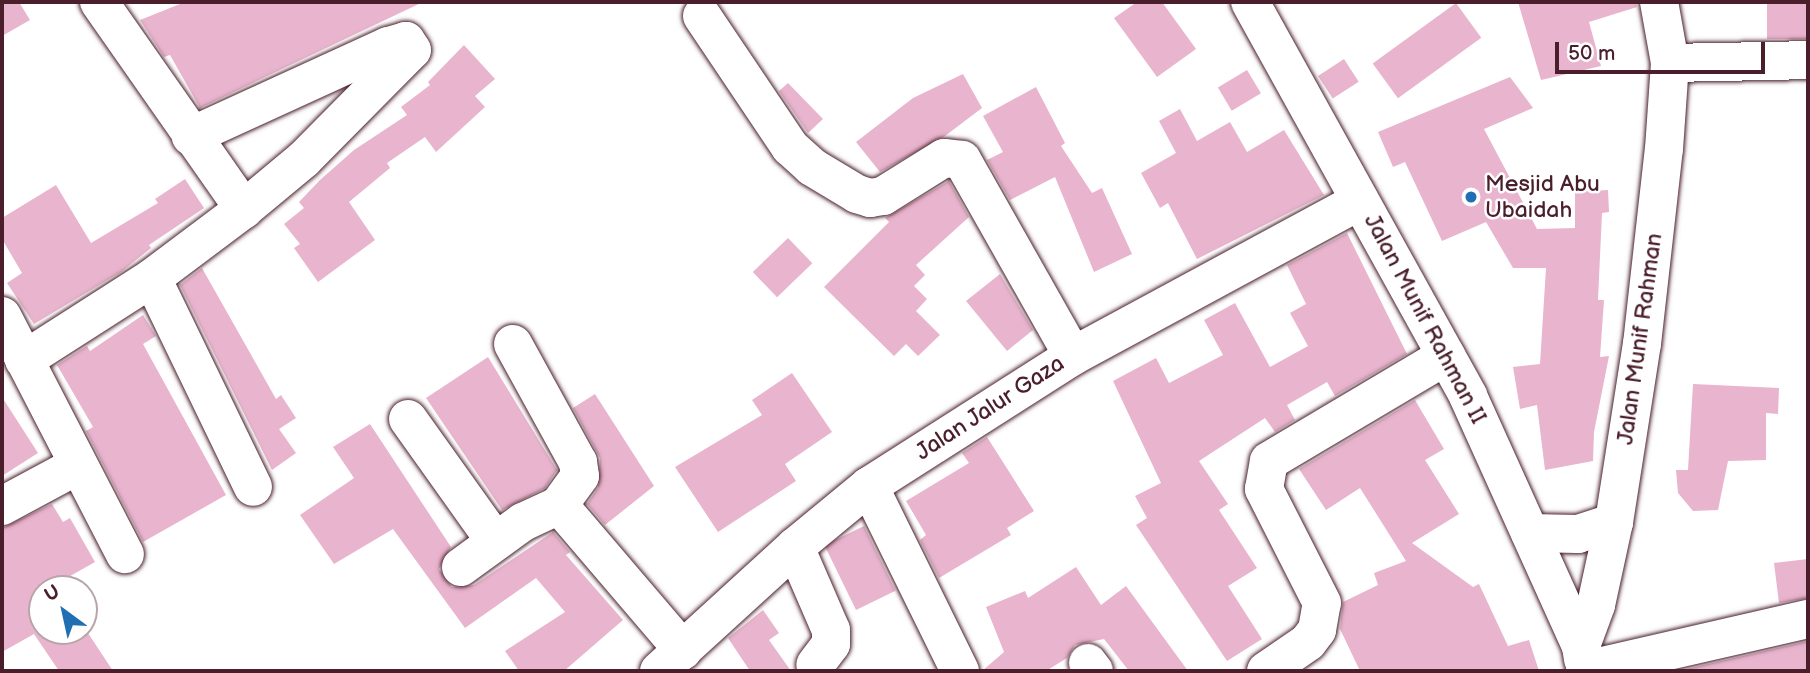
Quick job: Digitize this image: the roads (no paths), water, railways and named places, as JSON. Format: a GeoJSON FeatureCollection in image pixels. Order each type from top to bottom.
{"type":"FeatureCollection","features":[{"type":"Feature","properties":{"kind":"street"},"geometry":{"type":"LineString","coordinates":[[102,2],[191,136],[244,209]]}},
{"type":"Feature","properties":{"kind":"street","name":"Jalan Munif Rahman II"},"geometry":{"type":"LineString","coordinates":[[1250,2],[1446,356],[1500,461],[1584,662]]}},
{"type":"Feature","properties":{"kind":"street","name":"Jalan Munif Rahman"},"geometry":{"type":"LineString","coordinates":[[1584,662],[1614,522],[1642,344],[1670,63],[1659,2]]}},
{"type":"Feature","properties":{"kind":"street"},"geometry":{"type":"LineString","coordinates":[[702,16],[790,147],[812,167],[857,194],[870,198],[883,196],[944,158],[962,160],[1073,356]]}},
{"type":"Feature","properties":{"kind":"street"},"geometry":{"type":"LineString","coordinates":[[24,360],[152,278],[244,209],[356,110],[408,57],[410,45],[388,46],[191,136]]}},
{"type":"Feature","properties":{"kind":"street"},"geometry":{"type":"LineString","coordinates":[[1670,63],[1808,60]]}},
{"type":"Feature","properties":{"kind":"street","name":"Jalan Jalur Gaza"},"geometry":{"type":"LineString","coordinates":[[671,661],[795,547],[869,486],[1073,356],[1360,201]]}},
{"type":"Feature","properties":{"kind":"street"},"geometry":{"type":"LineString","coordinates":[[152,278],[253,487]]}},
{"type":"Feature","properties":{"kind":"street"},"geometry":{"type":"LineString","coordinates":[[2,316],[125,554]]}},
{"type":"Feature","properties":{"kind":"street"},"geometry":{"type":"LineString","coordinates":[[461,567],[495,541],[559,505],[580,476],[578,462],[513,344]]}},
{"type":"Feature","properties":{"kind":"street"},"geometry":{"type":"LineString","coordinates":[[1266,671],[1308,642],[1321,617],[1322,603],[1264,489],[1269,461],[1446,356]]}},
{"type":"Feature","properties":{"kind":"street"},"geometry":{"type":"LineString","coordinates":[[408,419],[495,541]]}},
{"type":"Feature","properties":{"kind":"street"},"geometry":{"type":"LineString","coordinates":[[2,506],[78,465]]}},
{"type":"Feature","properties":{"kind":"street"},"geometry":{"type":"LineString","coordinates":[[869,486],[960,671]]}},
{"type":"Feature","properties":{"kind":"street"},"geometry":{"type":"LineString","coordinates":[[559,505],[671,661]]}},
{"type":"Feature","properties":{"kind":"street"},"geometry":{"type":"LineString","coordinates":[[1530,533],[1578,534],[1614,522]]}},
{"type":"Feature","properties":{"kind":"street"},"geometry":{"type":"LineString","coordinates":[[795,547],[831,630],[831,644],[815,664]]}},
{"type":"Feature","properties":{"kind":"street"},"geometry":{"type":"LineString","coordinates":[[1584,662],[1808,619]]}},
{"type":"Feature","properties":{"kind":"place","name":"Mesjid Abu Ubaidah"},"geometry":{"type":"Point","coordinates":[1471,197]}}]}
